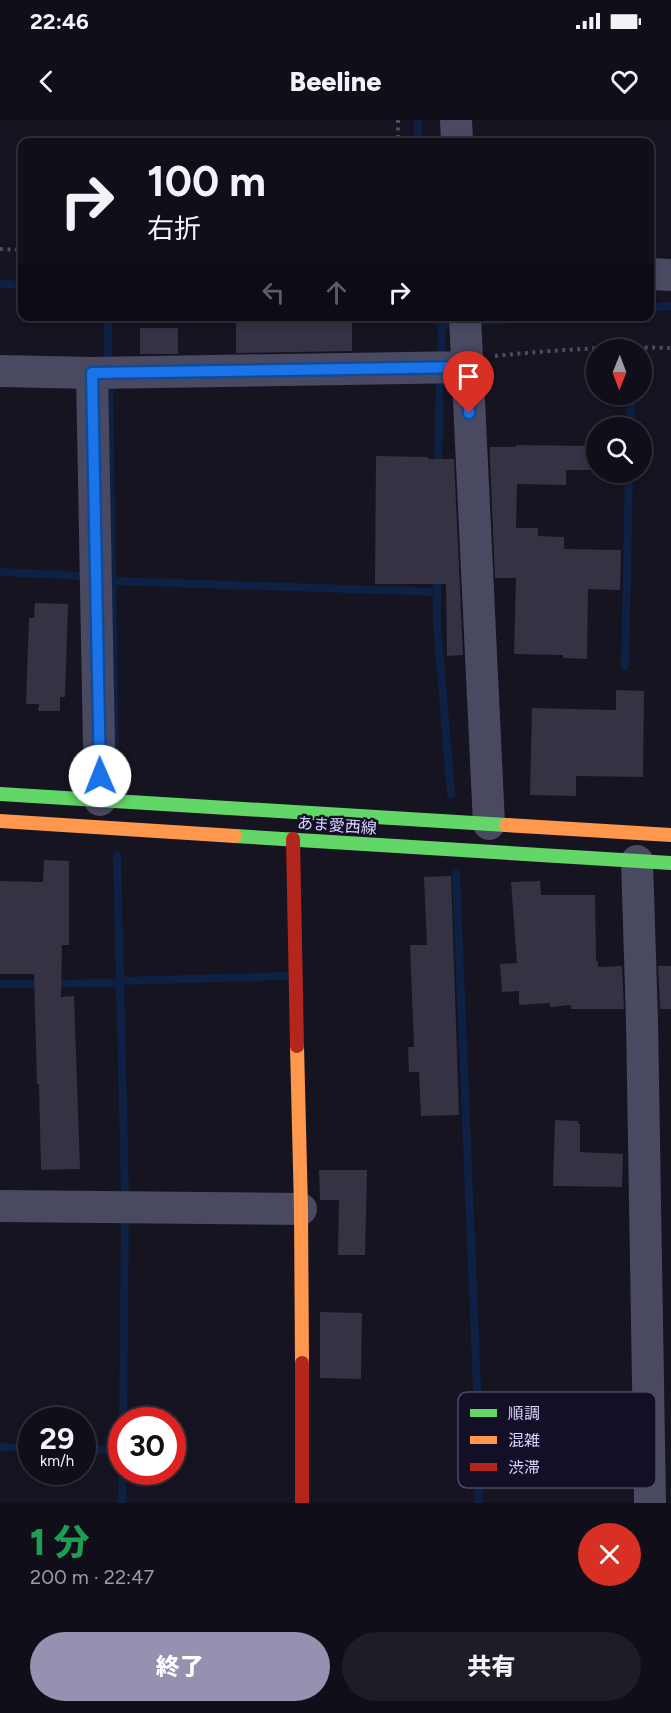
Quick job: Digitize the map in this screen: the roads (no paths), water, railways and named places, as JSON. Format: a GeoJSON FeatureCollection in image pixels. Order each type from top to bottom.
{"type":"FeatureCollection","features":[{"type":"Feature","properties":{"kind":"main road","name":"あま愛西線"},"geometry":{"type":"LineString","coordinates":[[0,794],[671,835]]}},
{"type":"Feature","properties":{"kind":"main road","name":"あま愛西線"},"geometry":{"type":"LineString","coordinates":[[0,820],[671,863]]}},
{"type":"Feature","properties":{"kind":"main road"},"geometry":{"type":"LineString","coordinates":[[293,839],[301,1209],[303,1503]]}},
{"type":"Feature","properties":{"kind":"street"},"geometry":{"type":"LineString","coordinates":[[456,120],[457,138]]}},
{"type":"Feature","properties":{"kind":"street"},"geometry":{"type":"LineString","coordinates":[[654,273],[671,275]]}},
{"type":"Feature","properties":{"kind":"street"},"geometry":{"type":"LineString","coordinates":[[0,371],[103,373],[466,345],[489,824]]}},
{"type":"Feature","properties":{"kind":"street"},"geometry":{"type":"LineString","coordinates":[[100,800],[103,373]]}},
{"type":"Feature","properties":{"kind":"street"},"geometry":{"type":"LineString","coordinates":[[637,861],[648,1392]]}},
{"type":"Feature","properties":{"kind":"street"},"geometry":{"type":"LineString","coordinates":[[0,1206],[301,1209]]}},
{"type":"Feature","properties":{"kind":"street"},"geometry":{"type":"LineString","coordinates":[[650,1488],[650,1503]]}},
{"type":"Feature","properties":{"kind":"waterway"},"geometry":{"type":"LineString","coordinates":[[418,120],[418,138]]}},
{"type":"Feature","properties":{"kind":"waterway"},"geometry":{"type":"LineString","coordinates":[[0,284],[18,285]]}},
{"type":"Feature","properties":{"kind":"waterway"},"geometry":{"type":"LineString","coordinates":[[654,308],[671,306]]}},
{"type":"Feature","properties":{"kind":"waterway"},"geometry":{"type":"LineString","coordinates":[[108,321],[108,367]]}},
{"type":"Feature","properties":{"kind":"waterway"},"geometry":{"type":"LineString","coordinates":[[437,321],[458,323]]}},
{"type":"Feature","properties":{"kind":"waterway"},"geometry":{"type":"LineString","coordinates":[[471,322],[484,321]]}},
{"type":"Feature","properties":{"kind":"waterway"},"geometry":{"type":"LineString","coordinates":[[441,357],[442,323]]}},
{"type":"Feature","properties":{"kind":"waterway"},"geometry":{"type":"LineString","coordinates":[[438,470],[440,378]]}},
{"type":"Feature","properties":{"kind":"waterway"},"geometry":{"type":"LineString","coordinates":[[109,380],[115,775]]}},
{"type":"Feature","properties":{"kind":"waterway"},"geometry":{"type":"LineString","coordinates":[[630,417],[631,405]]}},
{"type":"Feature","properties":{"kind":"waterway"},"geometry":{"type":"LineString","coordinates":[[625,666],[629,483]]}},
{"type":"Feature","properties":{"kind":"waterway"},"geometry":{"type":"LineString","coordinates":[[0,572],[83,576]]}},
{"type":"Feature","properties":{"kind":"waterway"},"geometry":{"type":"LineString","coordinates":[[437,573],[437,624],[451,794]]}},
{"type":"Feature","properties":{"kind":"waterway"},"geometry":{"type":"LineString","coordinates":[[112,581],[437,592]]}},
{"type":"Feature","properties":{"kind":"waterway"},"geometry":{"type":"LineString","coordinates":[[117,855],[125,1195]]}},
{"type":"Feature","properties":{"kind":"waterway"},"geometry":{"type":"LineString","coordinates":[[456,874],[477,1392]]}},
{"type":"Feature","properties":{"kind":"waterway"},"geometry":{"type":"LineString","coordinates":[[120,981],[285,976]]}},
{"type":"Feature","properties":{"kind":"waterway"},"geometry":{"type":"LineString","coordinates":[[0,984],[120,983]]}},
{"type":"Feature","properties":{"kind":"waterway"},"geometry":{"type":"LineString","coordinates":[[123,1407],[125,1218]]}},
{"type":"Feature","properties":{"kind":"waterway"},"geometry":{"type":"LineString","coordinates":[[0,1447],[18,1448]]}},
{"type":"Feature","properties":{"kind":"waterway"},"geometry":{"type":"LineString","coordinates":[[96,1450],[108,1450]]}},
{"type":"Feature","properties":{"kind":"waterway"},"geometry":{"type":"LineString","coordinates":[[122,1503],[123,1485]]}},
{"type":"Feature","properties":{"kind":"waterway"},"geometry":{"type":"LineString","coordinates":[[479,1488],[479,1503]]}}]}
